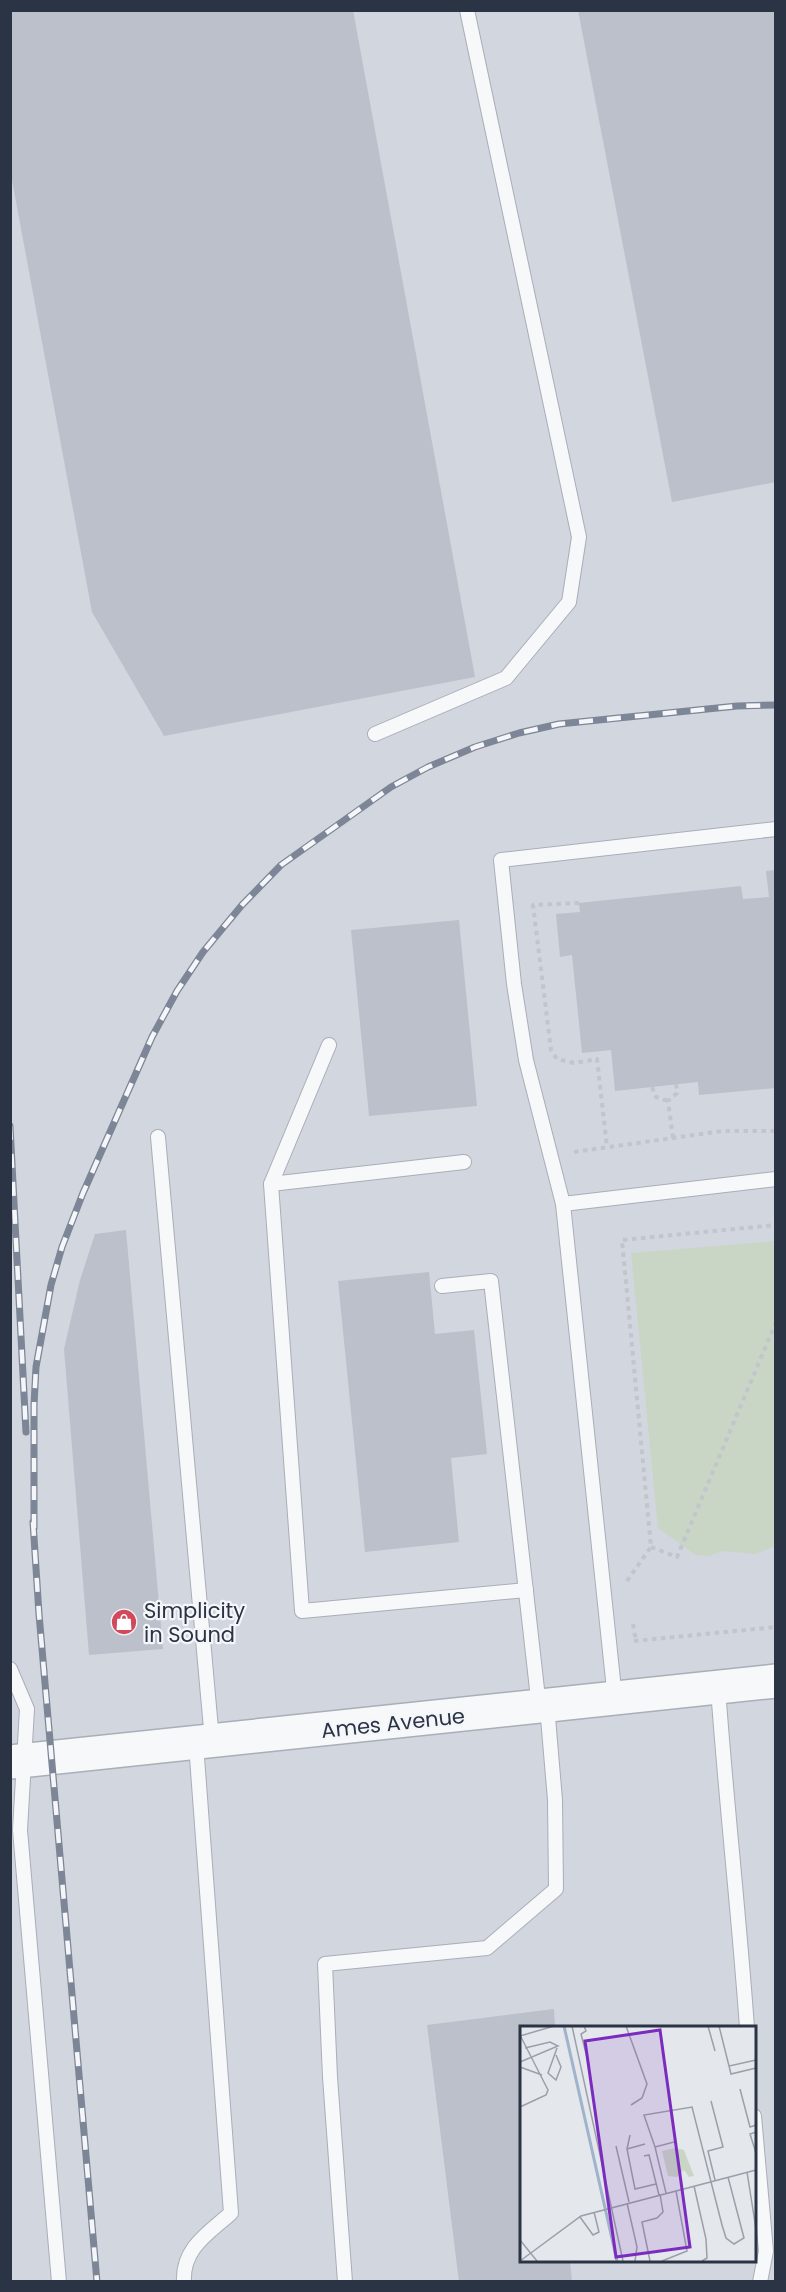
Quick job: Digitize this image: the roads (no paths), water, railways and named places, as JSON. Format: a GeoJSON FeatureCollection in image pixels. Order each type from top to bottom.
{"type":"FeatureCollection","features":[{"type":"Feature","properties":{"kind":"street","name":"Ames Avenue"},"geometry":{"type":"LineString","coordinates":[[17,1761],[776,1681]]}},
{"type":"Feature","properties":{"kind":"lane"},"geometry":{"type":"LineString","coordinates":[[375,734],[506,678],[569,603],[579,537],[467,10]]}},
{"type":"Feature","properties":{"kind":"lane"},"geometry":{"type":"LineString","coordinates":[[615,1699],[563,1204],[526,1060],[514,984],[501,860],[776,829]]}},
{"type":"Feature","properties":{"kind":"lane"},"geometry":{"type":"LineString","coordinates":[[329,1045],[271,1184],[302,1611],[526,1590]]}},
{"type":"Feature","properties":{"kind":"lane"},"geometry":{"type":"LineString","coordinates":[[158,1137],[204,1743],[231,2213],[190,2250],[184,2282]]}},
{"type":"Feature","properties":{"kind":"lane"},"geometry":{"type":"LineString","coordinates":[[271,1184],[464,1162]]}},
{"type":"Feature","properties":{"kind":"lane"},"geometry":{"type":"LineString","coordinates":[[563,1204],[776,1179]]}},
{"type":"Feature","properties":{"kind":"lane"},"geometry":{"type":"LineString","coordinates":[[345,2282],[330,2077],[325,1964],[486,1948],[556,1889],[555,1800],[526,1590],[491,1281],[442,1286]]}},
{"type":"Feature","properties":{"kind":"lane"},"geometry":{"type":"LineString","coordinates":[[10,1669],[27,1709],[17,1761],[20,1830],[59,2282]]}},
{"type":"Feature","properties":{"kind":"lane"},"geometry":{"type":"LineString","coordinates":[[718,1688],[727,1811],[740,1915],[747,2026]]}},
{"type":"Feature","properties":{"kind":"lane"},"geometry":{"type":"LineString","coordinates":[[756,2138],[766,2251],[760,2282]]}},
{"type":"Feature","properties":{"kind":"railway"},"geometry":{"type":"LineString","coordinates":[[34,1528],[36,1367],[51,1285],[62,1247],[83,1193],[152,1037],[177,991],[203,952],[242,905],[281,865],[391,787],[428,767],[475,747],[519,733],[559,724],[737,706],[776,705]]}},
{"type":"Feature","properties":{"kind":"railway"},"geometry":{"type":"LineString","coordinates":[[10,1126],[26,1432]]}},
{"type":"Feature","properties":{"kind":"railway"},"geometry":{"type":"LineString","coordinates":[[33,1522],[97,2282]]}},
{"type":"Feature","properties":{"kind":"place","name":"Simplicity in Sound"},"geometry":{"type":"Point","coordinates":[124,1622]}}]}
